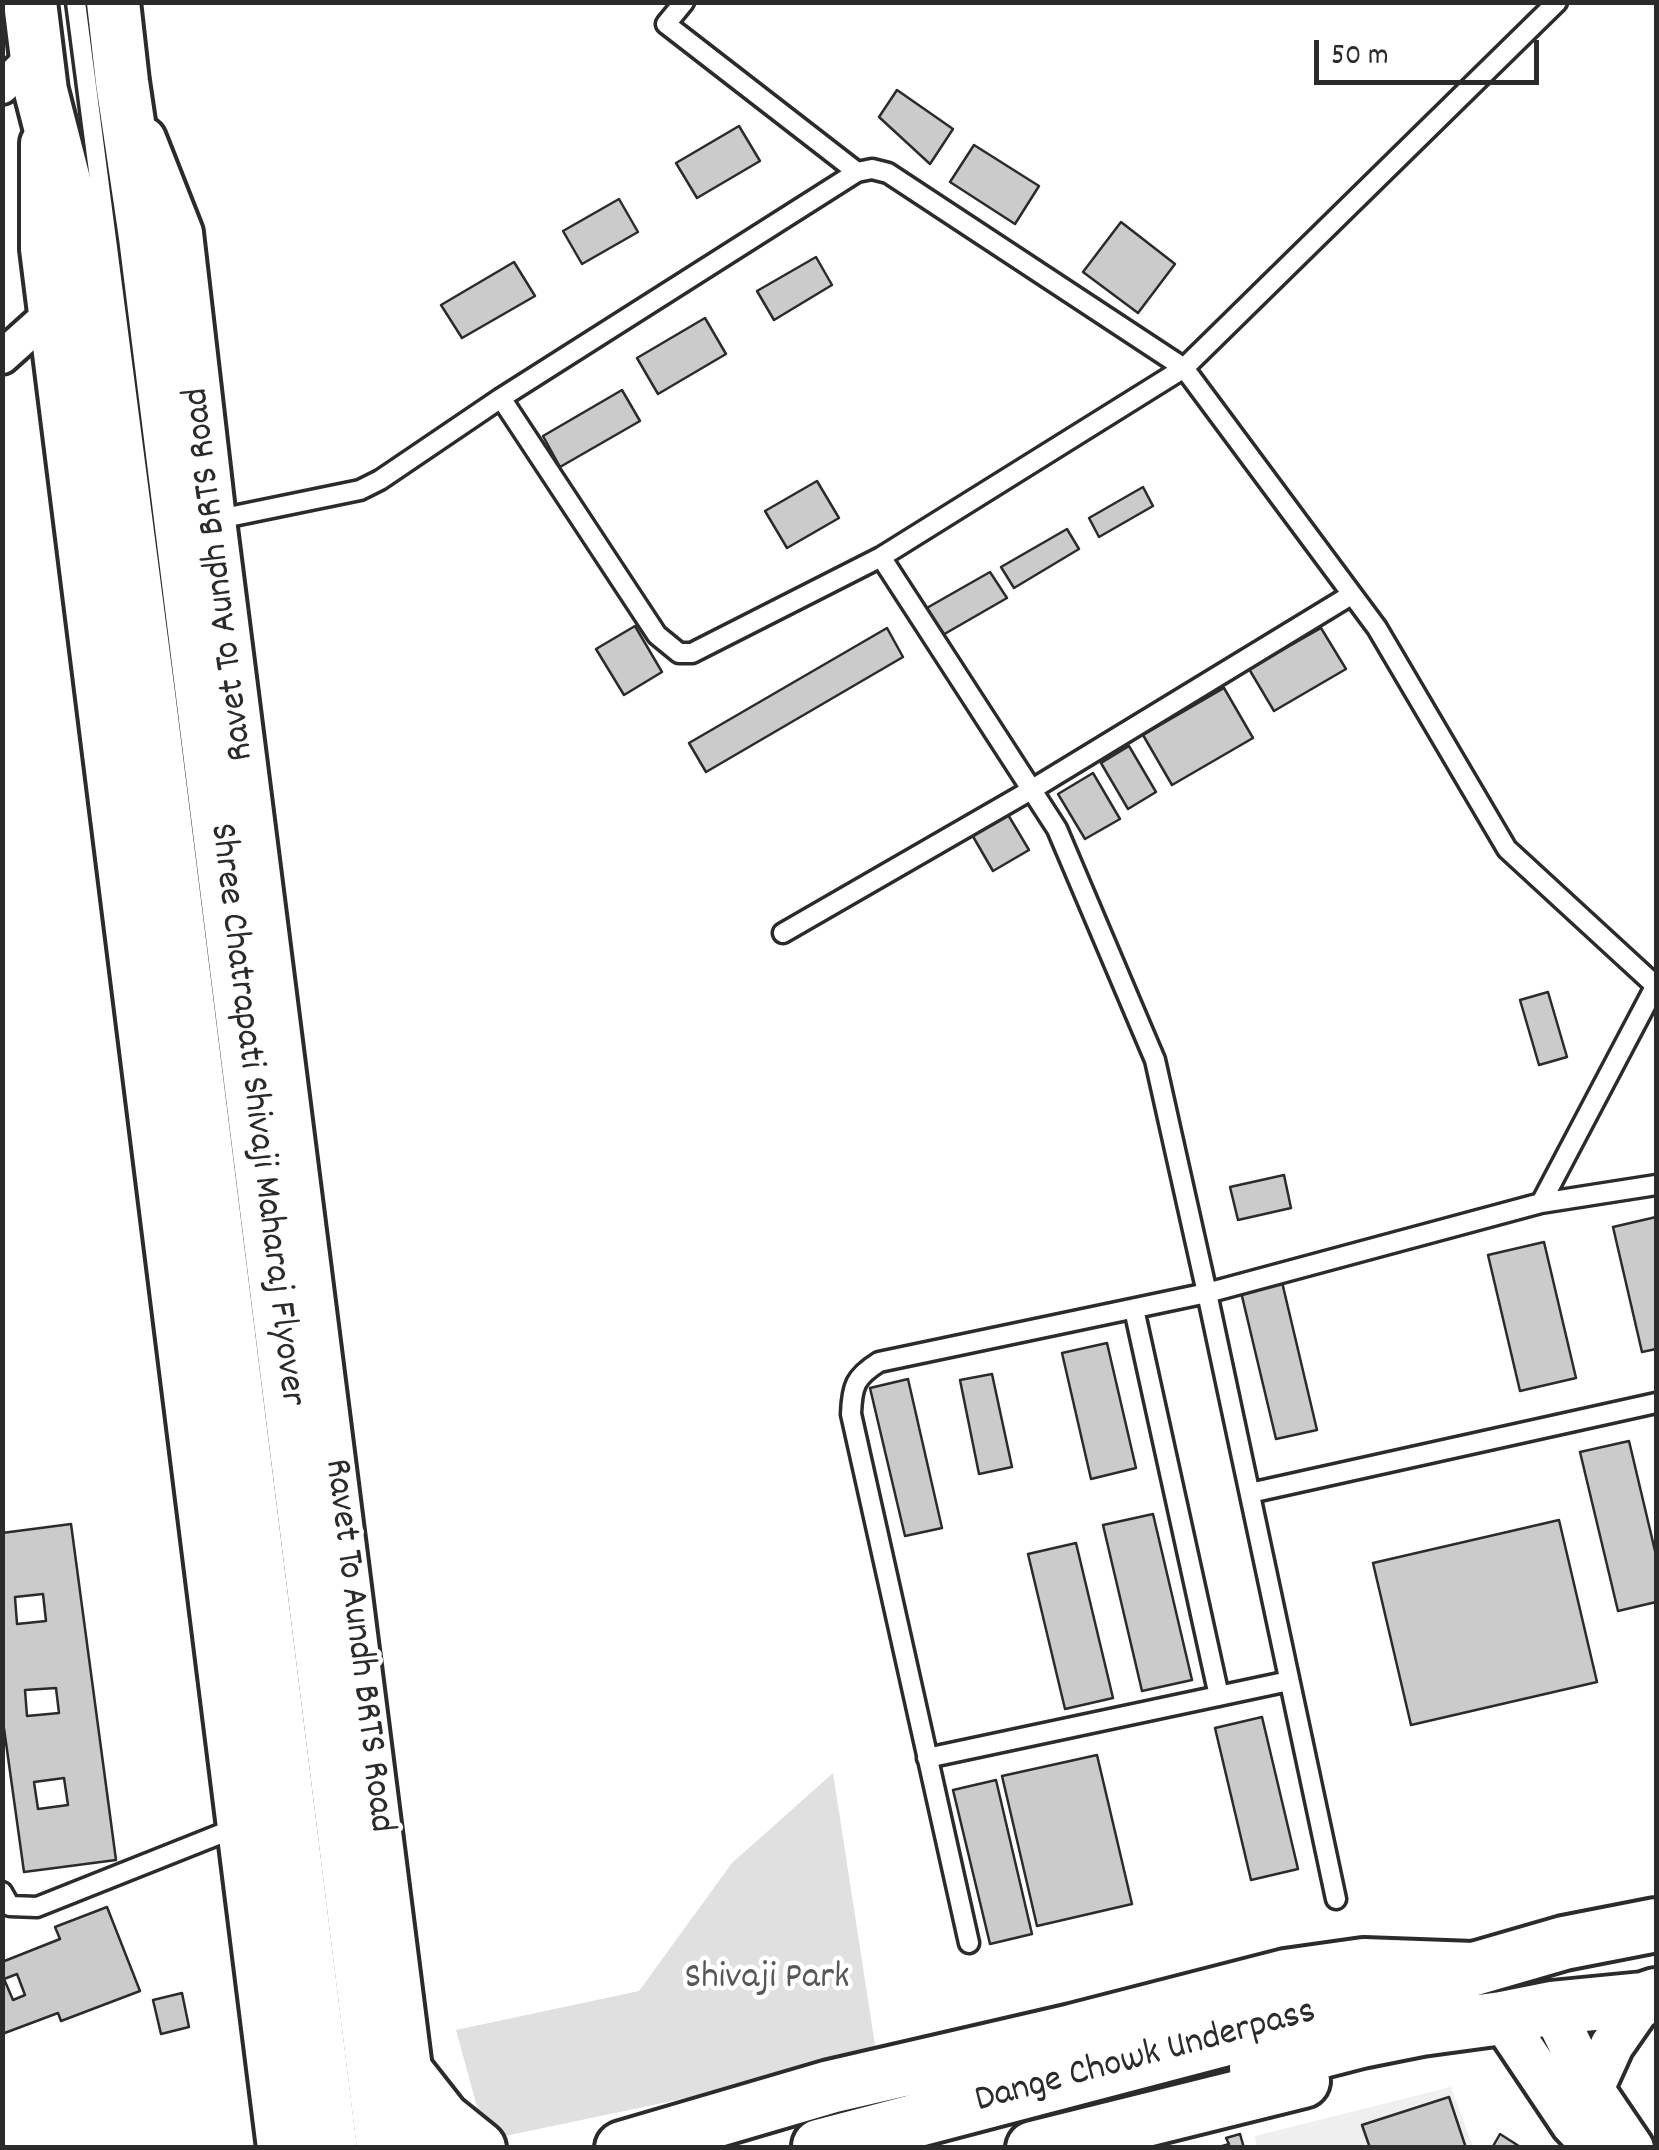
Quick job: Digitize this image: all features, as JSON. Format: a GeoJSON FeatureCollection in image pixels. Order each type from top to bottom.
{"type":"FeatureCollection","features":[{"type":"Feature","properties":{"kind":"main road","name":"Shree Chatrapati Shivaji Maharaj Flyover"},"geometry":{"type":"LineString","coordinates":[[30,2],[27,77],[81,247],[316,2148]]}},
{"type":"Feature","properties":{"kind":"main road","name":"Shree Chatrapati Shivaji Maharaj Flyover"},"geometry":{"type":"LineString","coordinates":[[112,2],[145,237],[383,2148]]}},
{"type":"Feature","properties":{"kind":"main road","name":"Dange Chowk Underpass"},"geometry":{"type":"LineString","coordinates":[[819,2146],[1290,2022],[1564,1943],[1656,1925]]}},
{"type":"Feature","properties":{"kind":"main road"},"geometry":{"type":"LineString","coordinates":[[622,2148],[830,2088],[1286,1976],[1364,1965],[1472,1969]]}},
{"type":"Feature","properties":{"kind":"main road","name":"Dange Chowk Underpass"},"geometry":{"type":"LineString","coordinates":[[934,2148],[1421,2029],[1650,1997]]}},
{"type":"Feature","properties":{"kind":"main road"},"geometry":{"type":"LineString","coordinates":[[1034,2148],[1314,2078],[1361,2042]]}},
{"type":"Feature","properties":{"kind":"main road"},"geometry":{"type":"LineString","coordinates":[[410,2077],[443,2118],[479,2148]]}},
{"type":"Feature","properties":{"kind":"street"},"geometry":{"type":"LineString","coordinates":[[27,77],[42,250],[279,2148]]}},
{"type":"Feature","properties":{"kind":"street","name":"Ravet To Aundh BRTS Road"},"geometry":{"type":"LineString","coordinates":[[122,82],[181,233],[420,2148]]}},
{"type":"Feature","properties":{"kind":"street"},"geometry":{"type":"LineString","coordinates":[[2,357],[50,314]]}},
{"type":"Feature","properties":{"kind":"street"},"geometry":{"type":"LineString","coordinates":[[1592,2089],[1612,2045],[1650,1997]]}},
{"type":"Feature","properties":{"kind":"street"},"geometry":{"type":"LineString","coordinates":[[1552,2008],[1592,2089],[1632,2148]]}},
{"type":"Feature","properties":{"kind":"street"},"geometry":{"type":"LineString","coordinates":[[1502,2018],[1574,2124],[1596,2148]]}},
{"type":"Feature","properties":{"kind":"lane"},"geometry":{"type":"LineString","coordinates":[[76,2],[348,2148]]}},
{"type":"Feature","properties":{"kind":"lane"},"geometry":{"type":"LineString","coordinates":[[684,2],[666,24],[856,172]]}},
{"type":"Feature","properties":{"kind":"lane"},"geometry":{"type":"LineString","coordinates":[[501,398],[657,635],[679,653],[692,652],[881,556],[1184,368],[1557,2]]}},
{"type":"Feature","properties":{"kind":"lane"},"geometry":{"type":"LineString","coordinates":[[214,520],[360,490],[380,480],[501,398],[856,172],[872,169],[888,173],[1184,368],[1377,628],[1507,849],[1656,985],[1541,1203]]}},
{"type":"Feature","properties":{"kind":"lane"},"geometry":{"type":"LineString","coordinates":[[881,556],[1066,847],[1156,1060],[1336,1899]]}},
{"type":"Feature","properties":{"kind":"lane"},"geometry":{"type":"LineString","coordinates":[[783,933],[1031,790],[1352,594]]}},
{"type":"Feature","properties":{"kind":"lane"},"geometry":{"type":"LineString","coordinates":[[968,1943],[851,1414],[852,1393],[861,1373],[880,1362],[1208,1293],[1541,1203],[1656,1185]]}},
{"type":"Feature","properties":{"kind":"lane"},"geometry":{"type":"LineString","coordinates":[[1134,1309],[1220,1696]]}},
{"type":"Feature","properties":{"kind":"lane"},"geometry":{"type":"LineString","coordinates":[[1250,1493],[1656,1403]]}},
{"type":"Feature","properties":{"kind":"lane"},"geometry":{"type":"LineString","coordinates":[[928,1758],[1290,1681]]}},
{"type":"Feature","properties":{"kind":"lane"},"geometry":{"type":"LineString","coordinates":[[5,1904],[37,1906],[239,1826]]}},
{"type":"Feature","properties":{"kind":"shaded area"},"geometry":{"type":"Polygon","coordinates":[[[1451,2087],[1473,2147],[1257,2147],[1255,2136],[1451,2087]]]}},
{"type":"Feature","properties":{"kind":"green space","name":"Shivaji Park"},"geometry":{"type":"Polygon","coordinates":[[[833,1773],[877,2058],[486,2140],[456,2030],[639,1991],[732,1863],[833,1773]]]}},
{"type":"Feature","properties":{"kind":"building"},"geometry":{"type":"Polygon","coordinates":[[[897,90],[953,129],[930,164],[879,117],[897,90]]]}},
{"type":"Feature","properties":{"kind":"building"},"geometry":{"type":"Polygon","coordinates":[[[739,126],[760,161],[697,198],[676,163],[739,126]]]}},
{"type":"Feature","properties":{"kind":"building"},"geometry":{"type":"Polygon","coordinates":[[[974,145],[1039,186],[1015,224],[950,182],[974,145]]]}},
{"type":"Feature","properties":{"kind":"building"},"geometry":{"type":"Polygon","coordinates":[[[619,199],[638,232],[582,264],[563,231],[619,199]]]}},
{"type":"Feature","properties":{"kind":"building"},"geometry":{"type":"Polygon","coordinates":[[[1121,222],[1175,264],[1138,313],[1083,272],[1121,222]]]}},
{"type":"Feature","properties":{"kind":"building"},"geometry":{"type":"Polygon","coordinates":[[[816,257],[832,285],[774,320],[757,291],[816,257]]]}},
{"type":"Feature","properties":{"kind":"building"},"geometry":{"type":"Polygon","coordinates":[[[514,262],[535,296],[462,338],[441,305],[514,262]]]}},
{"type":"Feature","properties":{"kind":"building"},"geometry":{"type":"Polygon","coordinates":[[[705,318],[726,354],[658,394],[637,358],[705,318]]]}},
{"type":"Feature","properties":{"kind":"building"},"geometry":{"type":"Polygon","coordinates":[[[622,390],[640,421],[560,467],[543,436],[622,390]]]}},
{"type":"Feature","properties":{"kind":"building"},"geometry":{"type":"Polygon","coordinates":[[[817,481],[839,518],[787,548],[765,511],[817,481]]]}},
{"type":"Feature","properties":{"kind":"building"},"geometry":{"type":"Polygon","coordinates":[[[1143,487],[1153,506],[1099,537],[1089,518],[1143,487]]]}},
{"type":"Feature","properties":{"kind":"building"},"geometry":{"type":"Polygon","coordinates":[[[1067,529],[1079,549],[1014,588],[1001,567],[1067,529]]]}},
{"type":"Feature","properties":{"kind":"building"},"geometry":{"type":"Polygon","coordinates":[[[990,572],[1007,598],[941,636],[925,609],[990,572]]]}},
{"type":"Feature","properties":{"kind":"building"},"geometry":{"type":"Polygon","coordinates":[[[635,626],[662,672],[624,695],[596,649],[635,626]]]}},
{"type":"Feature","properties":{"kind":"building"},"geometry":{"type":"Polygon","coordinates":[[[887,628],[903,657],[706,772],[689,743],[887,628]]]}},
{"type":"Feature","properties":{"kind":"building"},"geometry":{"type":"Polygon","coordinates":[[[1321,628],[1346,669],[1274,711],[1249,669],[1321,628]]]}},
{"type":"Feature","properties":{"kind":"building"},"geometry":{"type":"Polygon","coordinates":[[[1224,688],[1253,738],[1172,785],[1143,735],[1224,688]]]}},
{"type":"Feature","properties":{"kind":"building"},"geometry":{"type":"Polygon","coordinates":[[[1129,746],[1156,792],[1128,809],[1101,763],[1129,746]]]}},
{"type":"Feature","properties":{"kind":"building"},"geometry":{"type":"Polygon","coordinates":[[[1093,773],[1120,819],[1085,839],[1058,794],[1093,773]]]}},
{"type":"Feature","properties":{"kind":"building"},"geometry":{"type":"Polygon","coordinates":[[[1007,813],[1029,850],[993,871],[971,833],[1007,813]]]}},
{"type":"Feature","properties":{"kind":"building"},"geometry":{"type":"Polygon","coordinates":[[[1548,992],[1567,1057],[1539,1065],[1520,1000],[1548,992]]]}},
{"type":"Feature","properties":{"kind":"building"},"geometry":{"type":"Polygon","coordinates":[[[1284,1175],[1291,1208],[1238,1220],[1230,1187],[1284,1175]]]}},
{"type":"Feature","properties":{"kind":"building"},"geometry":{"type":"Polygon","coordinates":[[[1656,1217],[1656,1349],[1642,1352],[1613,1227],[1656,1217]]]}},
{"type":"Feature","properties":{"kind":"building"},"geometry":{"type":"Polygon","coordinates":[[[1544,1242],[1576,1378],[1520,1391],[1488,1255],[1544,1242]]]}},
{"type":"Feature","properties":{"kind":"building"},"geometry":{"type":"Polygon","coordinates":[[[1282,1282],[1317,1430],[1276,1439],[1241,1292],[1282,1282]]]}},
{"type":"Feature","properties":{"kind":"building"},"geometry":{"type":"Polygon","coordinates":[[[1107,1343],[1136,1468],[1091,1479],[1062,1353],[1107,1343]]]}},
{"type":"Feature","properties":{"kind":"building"},"geometry":{"type":"Polygon","coordinates":[[[992,1374],[1012,1467],[979,1474],[960,1380],[992,1374]]]}},
{"type":"Feature","properties":{"kind":"building"},"geometry":{"type":"Polygon","coordinates":[[[908,1379],[942,1528],[905,1536],[870,1388],[908,1379]]]}},
{"type":"Feature","properties":{"kind":"building"},"geometry":{"type":"Polygon","coordinates":[[[1629,1441],[1656,1555],[1656,1602],[1618,1611],[1580,1452],[1629,1441]]]}},
{"type":"Feature","properties":{"kind":"building"},"geometry":{"type":"Polygon","coordinates":[[[1153,1514],[1192,1680],[1142,1691],[1103,1525],[1153,1514]]]}},
{"type":"Feature","properties":{"kind":"building"},"geometry":{"type":"Polygon","coordinates":[[[1559,1520],[1597,1682],[1411,1725],[1373,1563],[1559,1520]]]}},
{"type":"Feature","properties":{"kind":"building"},"geometry":{"type":"Polygon","coordinates":[[[71,1524],[116,1860],[24,1872],[2,1714],[2,1533],[71,1524]],[[43,1594],[15,1597],[17,1624],[46,1621],[43,1594]],[[56,1688],[25,1690],[27,1716],[59,1713],[56,1688]],[[64,1778],[34,1782],[38,1809],[68,1805],[64,1778]]]}},
{"type":"Feature","properties":{"kind":"building"},"geometry":{"type":"Polygon","coordinates":[[[1076,1543],[1113,1698],[1065,1709],[1028,1554],[1076,1543]]]}},
{"type":"Feature","properties":{"kind":"building"},"geometry":{"type":"Polygon","coordinates":[[[1262,1717],[1298,1869],[1251,1880],[1215,1728],[1262,1717]]]}},
{"type":"Feature","properties":{"kind":"building"},"geometry":{"type":"Polygon","coordinates":[[[1097,1755],[1132,1904],[1037,1926],[1002,1776],[1097,1755]]]}},
{"type":"Feature","properties":{"kind":"building"},"geometry":{"type":"Polygon","coordinates":[[[996,1780],[1032,1934],[990,1944],[953,1790],[996,1780]]]}},
{"type":"Feature","properties":{"kind":"building"},"geometry":{"type":"Polygon","coordinates":[[[107,1907],[140,1991],[61,2021],[58,2013],[2,2034],[2,1962],[60,1939],[55,1927],[107,1907]],[[17,1974],[4,1979],[13,2000],[25,1995],[17,1974]]]}},
{"type":"Feature","properties":{"kind":"building"},"geometry":{"type":"Polygon","coordinates":[[[182,1993],[189,2027],[161,2034],[153,2000],[182,1993]]]}},
{"type":"Feature","properties":{"kind":"building"},"geometry":{"type":"Polygon","coordinates":[[[1449,2097],[1466,2148],[1370,2148],[1362,2125],[1449,2097]]]}},
{"type":"Feature","properties":{"kind":"building"},"geometry":{"type":"Polygon","coordinates":[[[1240,2134],[1244,2148],[1216,2148],[1229,2144],[1226,2138],[1240,2134]]]}},
{"type":"Feature","properties":{"kind":"building"},"geometry":{"type":"Polygon","coordinates":[[[1500,2134],[1522,2148],[1492,2148],[1500,2134]]]}}]}
